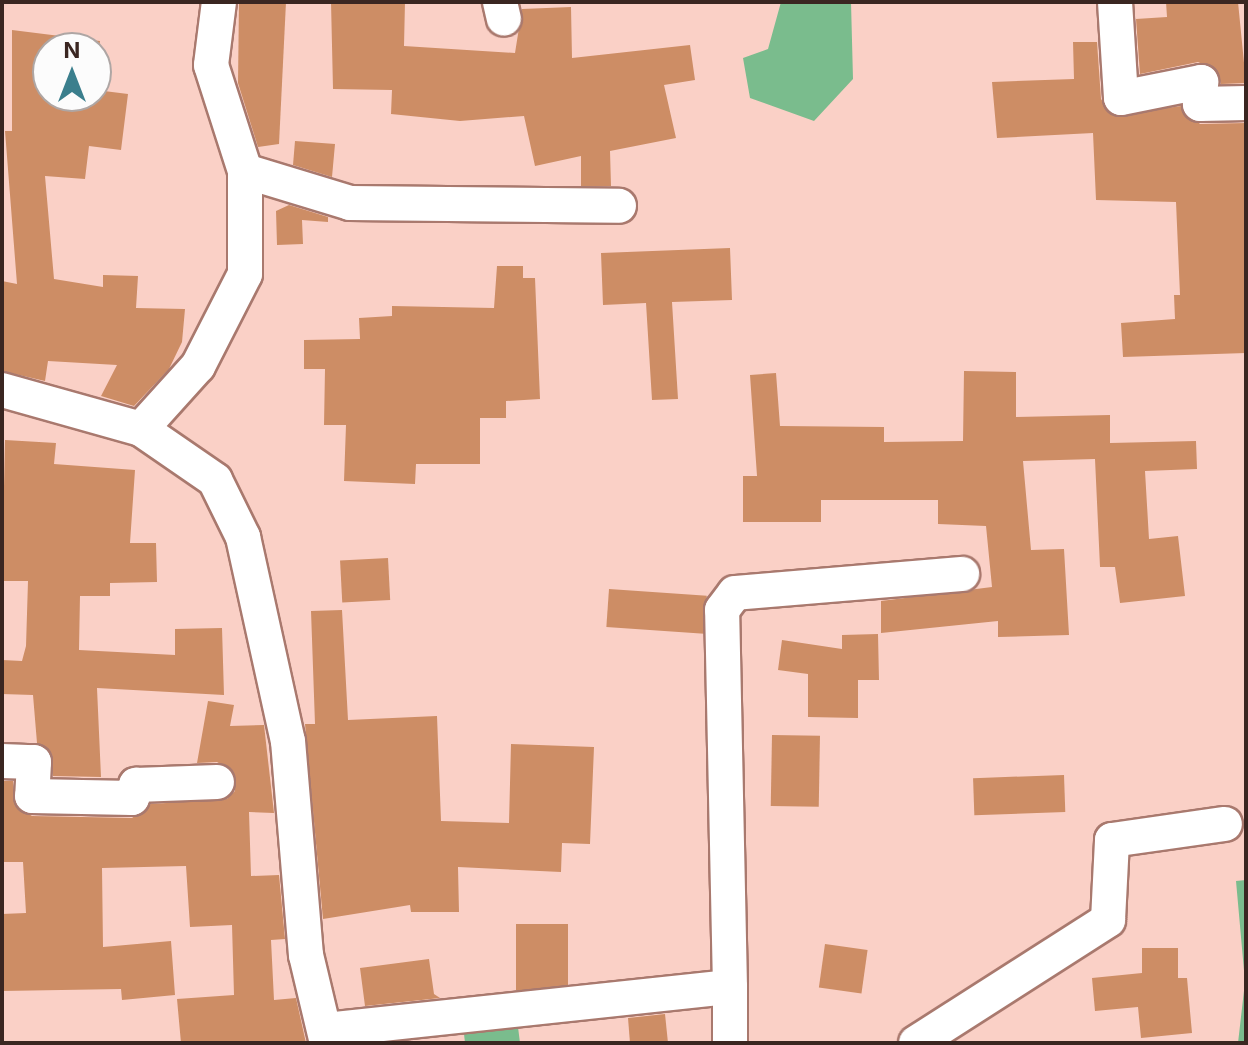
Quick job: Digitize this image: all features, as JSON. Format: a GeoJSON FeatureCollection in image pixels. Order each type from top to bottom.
{"type":"FeatureCollection","features":[{"type":"Feature","properties":{"kind":"street"},"geometry":{"type":"LineString","coordinates":[[141,429],[198,366],[245,274],[245,171],[211,65],[219,2]]}},
{"type":"Feature","properties":{"kind":"street"},"geometry":{"type":"LineString","coordinates":[[1115,2],[1121,98],[1201,82],[1200,104],[1246,103]]}},
{"type":"Feature","properties":{"kind":"street"},"geometry":{"type":"LineString","coordinates":[[245,171],[350,203],[619,206]]}},
{"type":"Feature","properties":{"kind":"street"},"geometry":{"type":"LineString","coordinates":[[2,390],[141,429],[215,480],[243,537],[288,741],[306,955],[326,1036],[730,987]]}},
{"type":"Feature","properties":{"kind":"street"},"geometry":{"type":"LineString","coordinates":[[730,1043],[722,610],[735,593],[962,574]]}},
{"type":"Feature","properties":{"kind":"street"},"geometry":{"type":"LineString","coordinates":[[2,761],[34,762],[32,796],[132,798],[136,785],[217,782]]}},
{"type":"Feature","properties":{"kind":"street"},"geometry":{"type":"LineString","coordinates":[[916,1043],[1108,920],[1112,840],[1225,824]]}},
{"type":"Feature","properties":{"kind":"shaded area"},"geometry":{"type":"Polygon","coordinates":[[[781,2],[851,2],[853,79],[814,121],[750,98],[743,58],[768,49],[781,2]]]}},
{"type":"Feature","properties":{"kind":"shaded area"},"geometry":{"type":"Polygon","coordinates":[[[1246,880],[1246,1043],[1238,1043],[1245,982],[1236,881],[1246,880]]]}},
{"type":"Feature","properties":{"kind":"shaded area"},"geometry":{"type":"Polygon","coordinates":[[[518,1027],[520,1043],[465,1043],[464,1034],[518,1027]]]}},
{"type":"Feature","properties":{"kind":"building"},"geometry":{"type":"Polygon","coordinates":[[[239,2],[286,2],[279,144],[258,147],[238,83],[239,2]]]}},
{"type":"Feature","properties":{"kind":"building"},"geometry":{"type":"Polygon","coordinates":[[[331,2],[405,2],[404,46],[515,53],[522,9],[571,7],[572,58],[690,45],[695,80],[664,85],[676,138],[610,151],[611,186],[581,186],[581,156],[535,166],[524,116],[460,121],[391,114],[392,90],[333,89],[331,2]]]}},
{"type":"Feature","properties":{"kind":"building"},"geometry":{"type":"Polygon","coordinates":[[[1166,2],[1238,2],[1246,83],[1221,84],[1217,71],[1198,62],[1140,74],[1136,19],[1167,17],[1166,2]]]}},
{"type":"Feature","properties":{"kind":"building"},"geometry":{"type":"Polygon","coordinates":[[[12,30],[32,32],[32,112],[112,112],[112,92],[128,94],[121,150],[89,146],[85,179],[45,176],[54,279],[103,287],[103,275],[138,276],[136,308],[185,309],[182,342],[169,369],[134,406],[101,396],[117,365],[48,361],[45,381],[2,371],[2,281],[17,284],[5,131],[12,131],[12,30]]]}},
{"type":"Feature","properties":{"kind":"building"},"geometry":{"type":"Polygon","coordinates":[[[1073,42],[1097,42],[1101,99],[1113,116],[1181,106],[1200,124],[1246,123],[1246,353],[1123,357],[1121,323],[1175,319],[1174,295],[1180,295],[1176,202],[1096,200],[1093,133],[997,138],[992,82],[1074,79],[1073,42]]]}},
{"type":"Feature","properties":{"kind":"building"},"geometry":{"type":"Polygon","coordinates":[[[295,141],[335,144],[332,177],[293,165],[295,141]]]}},
{"type":"Feature","properties":{"kind":"building"},"geometry":{"type":"Polygon","coordinates":[[[289,205],[328,217],[328,222],[302,220],[303,244],[277,245],[276,211],[289,205]]]}},
{"type":"Feature","properties":{"kind":"building"},"geometry":{"type":"Polygon","coordinates":[[[730,248],[732,300],[672,302],[678,399],[652,400],[646,303],[603,305],[601,253],[730,248]]]}},
{"type":"Feature","properties":{"kind":"building"},"geometry":{"type":"Polygon","coordinates":[[[497,266],[523,266],[523,278],[535,278],[540,399],[506,401],[506,418],[480,418],[480,464],[416,464],[415,484],[344,481],[346,425],[324,425],[325,369],[304,369],[304,340],[360,339],[359,318],[392,316],[392,306],[494,308],[497,266]]]}},
{"type":"Feature","properties":{"kind":"building"},"geometry":{"type":"Polygon","coordinates":[[[964,371],[1016,372],[1016,417],[1110,415],[1110,443],[1196,441],[1197,469],[1145,471],[1149,539],[1178,536],[1185,596],[1120,603],[1115,567],[1100,567],[1095,459],[1023,461],[1031,550],[1064,549],[1069,635],[998,637],[998,621],[881,633],[881,601],[992,587],[986,526],[938,524],[938,500],[821,500],[821,522],[743,522],[743,476],[757,476],[750,375],[776,373],[780,426],[884,427],[884,442],[963,441],[964,371]]]}},
{"type":"Feature","properties":{"kind":"building"},"geometry":{"type":"Polygon","coordinates":[[[5,440],[56,443],[54,464],[135,470],[130,543],[156,543],[157,582],[110,583],[110,596],[80,596],[79,650],[175,655],[175,629],[222,628],[224,695],[97,688],[101,777],[53,776],[52,754],[37,743],[33,695],[2,694],[2,660],[22,661],[26,646],[28,581],[2,581],[5,440]]]}},
{"type":"Feature","properties":{"kind":"building"},"geometry":{"type":"Polygon","coordinates":[[[388,558],[390,600],[342,602],[340,561],[388,558]]]}},
{"type":"Feature","properties":{"kind":"building"},"geometry":{"type":"Polygon","coordinates":[[[609,589],[707,596],[704,634],[606,627],[609,589]]]}},
{"type":"Feature","properties":{"kind":"building"},"geometry":{"type":"Polygon","coordinates":[[[342,610],[348,720],[437,716],[441,821],[509,823],[511,744],[594,747],[590,844],[562,843],[561,872],[458,867],[459,912],[411,912],[410,905],[323,919],[305,724],[315,724],[311,611],[342,610]]]}},
{"type":"Feature","properties":{"kind":"building"},"geometry":{"type":"Polygon","coordinates":[[[878,634],[879,680],[858,680],[858,718],[808,717],[808,674],[778,670],[782,640],[842,649],[842,635],[878,634]]]}},
{"type":"Feature","properties":{"kind":"building"},"geometry":{"type":"Polygon","coordinates":[[[208,701],[234,705],[230,726],[264,725],[274,813],[249,812],[251,876],[279,875],[285,939],[271,940],[274,1000],[296,998],[306,1043],[181,1043],[177,999],[234,995],[232,925],[190,927],[186,866],[102,868],[103,947],[171,941],[175,995],[122,1000],[121,989],[2,991],[2,914],[26,913],[23,862],[2,862],[2,781],[13,781],[15,806],[32,816],[132,818],[151,804],[227,799],[235,791],[233,771],[217,762],[197,763],[208,701]]]}},
{"type":"Feature","properties":{"kind":"building"},"geometry":{"type":"Polygon","coordinates":[[[772,735],[820,736],[819,807],[771,806],[772,735]]]}},
{"type":"Feature","properties":{"kind":"building"},"geometry":{"type":"Polygon","coordinates":[[[1064,775],[1065,812],[974,815],[973,778],[1064,775]]]}},
{"type":"Feature","properties":{"kind":"building"},"geometry":{"type":"Polygon","coordinates":[[[516,924],[568,924],[568,990],[516,990],[516,924]]]}},
{"type":"Feature","properties":{"kind":"building"},"geometry":{"type":"Polygon","coordinates":[[[825,944],[868,950],[861,994],[819,988],[825,944]]]}},
{"type":"Feature","properties":{"kind":"building"},"geometry":{"type":"Polygon","coordinates":[[[1142,948],[1178,948],[1178,978],[1187,978],[1192,1033],[1141,1038],[1138,1007],[1095,1011],[1092,978],[1142,973],[1142,948]]]}},
{"type":"Feature","properties":{"kind":"building"},"geometry":{"type":"Polygon","coordinates":[[[429,959],[434,994],[440,998],[365,1006],[360,968],[429,959]]]}},
{"type":"Feature","properties":{"kind":"building"},"geometry":{"type":"Polygon","coordinates":[[[665,1014],[668,1043],[630,1043],[628,1018],[665,1014]]]}}]}
